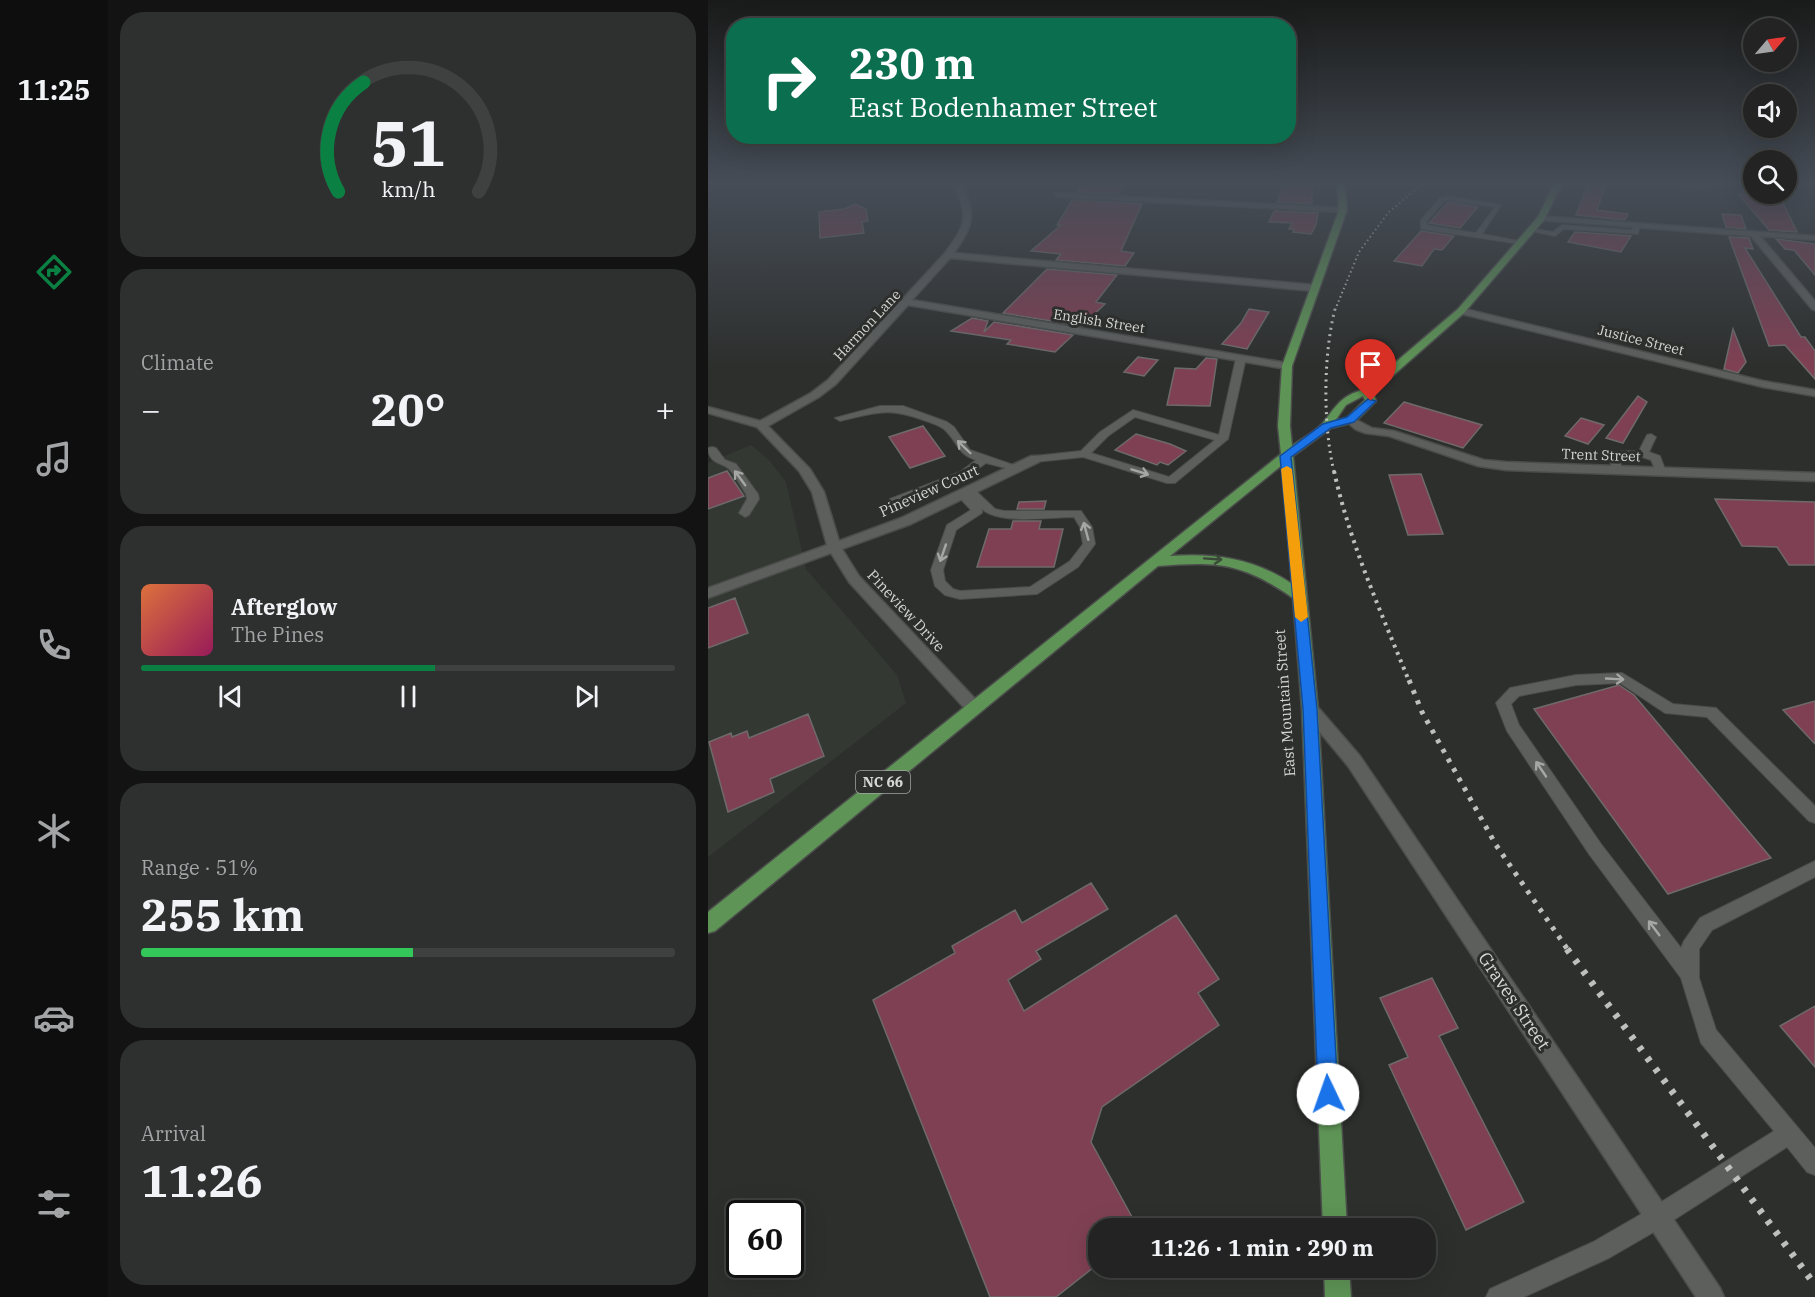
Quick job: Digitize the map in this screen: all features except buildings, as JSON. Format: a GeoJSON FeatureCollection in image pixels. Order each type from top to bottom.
{"type":"FeatureCollection","features":[{"type":"Feature","properties":{"kind":"main road","name":"East Mountain Street"},"geometry":{"type":"LineString","coordinates":[[1331,245],[1287,366],[1285,456],[1310,709],[1335,1218]]}},
{"type":"Feature","properties":{"kind":"main road","name":"NC 66"},"geometry":{"type":"LineString","coordinates":[[1327,426],[1334,412],[1352,395],[1367,392],[1461,311],[1518,245]]}},
{"type":"Feature","properties":{"kind":"main road","name":"NC 66"},"geometry":{"type":"LineString","coordinates":[[708,924],[1285,456],[1327,426],[1351,420],[1371,401],[1367,392]]}},
{"type":"Feature","properties":{"kind":"main road"},"geometry":{"type":"LineString","coordinates":[[1155,562],[1200,558],[1239,562],[1276,578],[1299,596]]}},
{"type":"Feature","properties":{"kind":"main road"},"geometry":{"type":"LineString","coordinates":[[1337,1278],[1338,1297]]}},
{"type":"Feature","properties":{"kind":"street","name":"Harmon Lane"},"geometry":{"type":"LineString","coordinates":[[761,425],[815,395],[832,382],[955,245]]}},
{"type":"Feature","properties":{"kind":"street"},"geometry":{"type":"LineString","coordinates":[[1763,245],[1815,307]]}},
{"type":"Feature","properties":{"kind":"street"},"geometry":{"type":"LineString","coordinates":[[948,255],[1315,288]]}},
{"type":"Feature","properties":{"kind":"street","name":"English Street"},"geometry":{"type":"LineString","coordinates":[[906,302],[1287,366]]}},
{"type":"Feature","properties":{"kind":"street","name":"Justice Street"},"geometry":{"type":"LineString","coordinates":[[1461,311],[1763,384],[1815,393]]}},
{"type":"Feature","properties":{"kind":"street","name":"Pineview Drive"},"geometry":{"type":"LineString","coordinates":[[708,410],[761,425],[804,469],[818,492],[834,546],[854,579],[974,708]]}},
{"type":"Feature","properties":{"kind":"street","name":"Trent Street"},"geometry":{"type":"LineString","coordinates":[[1351,420],[1357,427],[1381,434],[1390,433],[1482,463],[1506,466],[1815,477]]}},
{"type":"Feature","properties":{"kind":"street","name":"Pineview Court"},"geometry":{"type":"LineString","coordinates":[[708,593],[906,521],[967,494],[1035,459]]}},
{"type":"Feature","properties":{"kind":"street","name":"Graves Street"},"geometry":{"type":"LineString","coordinates":[[1310,709],[1354,761],[1711,1297]]}},
{"type":"Feature","properties":{"kind":"lane"},"geometry":{"type":"LineString","coordinates":[[1035,459],[1084,454],[1171,482],[1223,440],[1241,358]]}},
{"type":"Feature","properties":{"kind":"lane"},"geometry":{"type":"LineString","coordinates":[[840,418],[872,411],[903,409],[943,424],[950,429],[966,452],[1017,468]]}},
{"type":"Feature","properties":{"kind":"lane"},"geometry":{"type":"LineString","coordinates":[[1084,454],[1104,434],[1133,413],[1223,440]]}},
{"type":"Feature","properties":{"kind":"lane"},"geometry":{"type":"LineString","coordinates":[[1643,454],[1651,437]]}},
{"type":"Feature","properties":{"kind":"lane"},"geometry":{"type":"LineString","coordinates":[[712,450],[721,462],[732,466],[752,494],[753,499],[744,513]]}},
{"type":"Feature","properties":{"kind":"lane"},"geometry":{"type":"LineString","coordinates":[[1617,470],[1613,454],[1643,454],[1656,458],[1660,472]]}},
{"type":"Feature","properties":{"kind":"lane"},"geometry":{"type":"LineString","coordinates":[[894,501],[964,474],[984,459]]}},
{"type":"Feature","properties":{"kind":"lane"},"geometry":{"type":"LineString","coordinates":[[967,494],[991,511],[1004,515],[1077,513],[1086,526],[1089,544],[1074,564],[1033,591],[960,595],[950,592],[939,584],[937,570],[951,528],[978,511],[967,494]]}},
{"type":"Feature","properties":{"kind":"lane"},"geometry":{"type":"LineString","coordinates":[[1690,975],[1595,849],[1512,727],[1503,704],[1515,692],[1576,680],[1622,678],[1670,709],[1711,712],[1815,816]]}},
{"type":"Feature","properties":{"kind":"lane"},"geometry":{"type":"LineString","coordinates":[[1815,869],[1706,924],[1690,947],[1690,975],[1708,1036],[1815,1164]]}},
{"type":"Feature","properties":{"kind":"lane"},"geometry":{"type":"LineString","coordinates":[[1498,1297],[1601,1250],[1658,1217],[1789,1133]]}},
{"type":"Feature","properties":{"kind":"shaded area"},"geometry":{"type":"Polygon","coordinates":[[[751,445],[769,460],[786,482],[806,569],[897,675],[906,703],[708,857],[708,463],[751,445]]]}},
{"type":"Feature","properties":{"kind":"railway"},"geometry":{"type":"LineString","coordinates":[[1335,310],[1359,252],[1365,245]]}},
{"type":"Feature","properties":{"kind":"railway"},"geometry":{"type":"LineString","coordinates":[[1334,472],[1328,433],[1326,391],[1328,348],[1335,309]]}},
{"type":"Feature","properties":{"kind":"railway"},"geometry":{"type":"LineString","coordinates":[[1334,471],[1357,551],[1409,681]]}},
{"type":"Feature","properties":{"kind":"railway"},"geometry":{"type":"LineString","coordinates":[[1409,680],[1422,712],[1496,845],[1568,950]]}},
{"type":"Feature","properties":{"kind":"railway"},"geometry":{"type":"LineString","coordinates":[[1567,949],[1815,1285]]}},
{"type":"Feature","properties":{"kind":"slow traffic"},"geometry":{"type":"LineString","coordinates":[[1287,469],[1301,617]]}},
{"type":"Feature","properties":{"kind":"route"},"geometry":{"type":"LineString","coordinates":[[1328,1094],[1310,709],[1285,456],[1327,426],[1351,420],[1371,401]]}}]}
